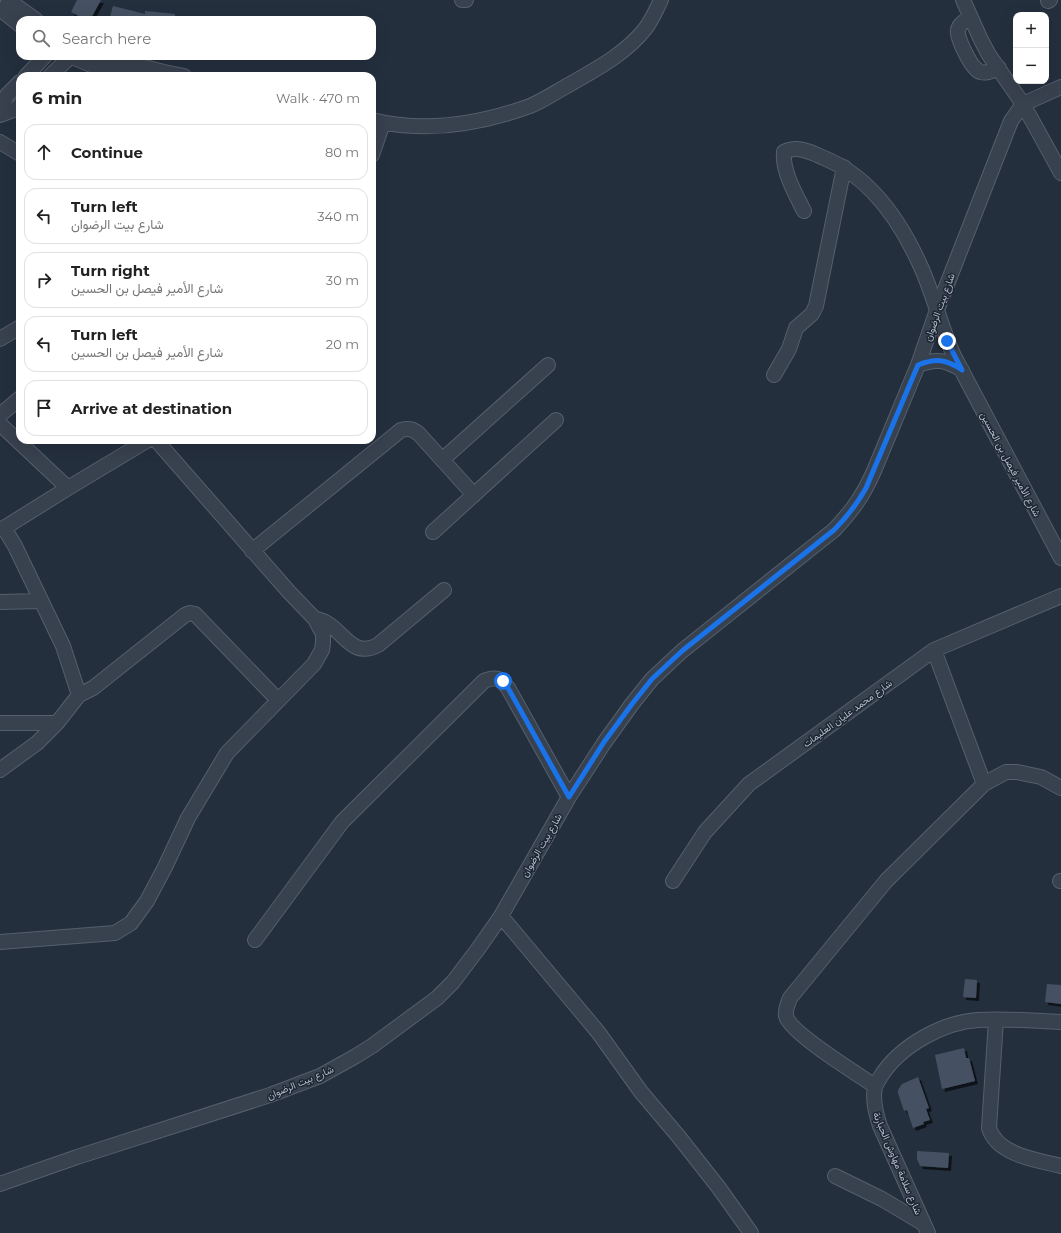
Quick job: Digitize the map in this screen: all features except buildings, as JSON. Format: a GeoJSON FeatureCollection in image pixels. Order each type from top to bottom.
{"type":"FeatureCollection","features":[{"type":"Feature","properties":{"kind":"street"},"geometry":{"type":"LineString","coordinates":[[8,0],[30,16]]}},
{"type":"Feature","properties":{"kind":"street"},"geometry":{"type":"LineString","coordinates":[[376,133],[378,122],[402,126],[446,125],[468,122],[531,106],[596,69],[624,50],[644,30],[654,16],[661,0]]}},
{"type":"Feature","properties":{"kind":"street"},"geometry":{"type":"LineString","coordinates":[[963,0],[989,55],[1023,104],[1061,173]]}},
{"type":"Feature","properties":{"kind":"street"},"geometry":{"type":"LineString","coordinates":[[0,9],[16,22]]}},
{"type":"Feature","properties":{"kind":"street"},"geometry":{"type":"LineString","coordinates":[[970,17],[962,22],[957,33],[973,66],[980,72],[984,73],[999,68]]}},
{"type":"Feature","properties":{"kind":"street"},"geometry":{"type":"LineString","coordinates":[[30,72],[41,60]]}},
{"type":"Feature","properties":{"kind":"street"},"geometry":{"type":"LineString","coordinates":[[54,72],[67,60]]}},
{"type":"Feature","properties":{"kind":"street"},"geometry":{"type":"LineString","coordinates":[[80,60],[91,65],[123,72]]}},
{"type":"Feature","properties":{"kind":"street"},"geometry":{"type":"LineString","coordinates":[[116,60],[164,72]]}},
{"type":"Feature","properties":{"kind":"street"},"geometry":{"type":"LineString","coordinates":[[0,114],[7,95],[16,86]]}},
{"type":"Feature","properties":{"kind":"street"},"geometry":{"type":"LineString","coordinates":[[1023,104],[1061,87]]}},
{"type":"Feature","properties":{"kind":"street","name":"شارع بيت الرضوان"},"geometry":{"type":"LineString","coordinates":[[0,1184],[77,1157],[270,1095],[320,1076],[372,1046],[437,998],[453,982],[478,950],[501,916],[569,797],[604,742],[652,679],[682,651],[834,530],[848,516],[855,506],[866,488],[918,365],[937,310],[1003,140],[1011,121],[1023,104]]}},
{"type":"Feature","properties":{"kind":"street"},"geometry":{"type":"LineString","coordinates":[[0,114],[16,109]]}},
{"type":"Feature","properties":{"kind":"street"},"geometry":{"type":"LineString","coordinates":[[0,142],[16,152]]}},
{"type":"Feature","properties":{"kind":"street","name":"شارع الأمير فيصل بن الحسين"},"geometry":{"type":"LineString","coordinates":[[804,212],[790,182],[783,159],[784,152],[790,149],[802,149],[844,167],[871,190],[889,210],[900,227],[921,267],[947,341],[1061,558]]}},
{"type":"Feature","properties":{"kind":"street"},"geometry":{"type":"LineString","coordinates":[[774,375],[789,349],[796,328],[812,314],[816,306],[844,167]]}},
{"type":"Feature","properties":{"kind":"street"},"geometry":{"type":"LineString","coordinates":[[0,339],[16,329]]}},
{"type":"Feature","properties":{"kind":"street"},"geometry":{"type":"LineString","coordinates":[[918,365],[929,361],[941,360],[962,370]]}},
{"type":"Feature","properties":{"kind":"street"},"geometry":{"type":"LineString","coordinates":[[442,460],[548,364]]}},
{"type":"Feature","properties":{"kind":"street"},"geometry":{"type":"LineString","coordinates":[[0,416],[16,402]]}},
{"type":"Feature","properties":{"kind":"street"},"geometry":{"type":"LineString","coordinates":[[433,532],[556,420]]}},
{"type":"Feature","properties":{"kind":"street"},"geometry":{"type":"LineString","coordinates":[[0,424],[16,439]]}},
{"type":"Feature","properties":{"kind":"street"},"geometry":{"type":"LineString","coordinates":[[252,551],[401,430],[414,430],[474,495]]}},
{"type":"Feature","properties":{"kind":"street"},"geometry":{"type":"LineString","coordinates":[[21,444],[68,488]]}},
{"type":"Feature","properties":{"kind":"street"},"geometry":{"type":"LineString","coordinates":[[79,695],[63,646],[40,601],[15,546],[2,528],[141,444]]}},
{"type":"Feature","properties":{"kind":"street"},"geometry":{"type":"LineString","coordinates":[[0,942],[115,933],[131,923],[147,902],[188,818],[228,753],[314,664],[322,650],[323,634],[315,619],[252,551],[159,444]]}},
{"type":"Feature","properties":{"kind":"street"},"geometry":{"type":"LineString","coordinates":[[315,619],[326,621],[350,644],[368,649],[378,645],[444,590]]}},
{"type":"Feature","properties":{"kind":"street","name":"شارع محمد عليان العليمات"},"geometry":{"type":"LineString","coordinates":[[673,881],[705,832],[750,784],[934,650],[1061,596]]}},
{"type":"Feature","properties":{"kind":"street"},"geometry":{"type":"LineString","coordinates":[[0,602],[40,601]]}},
{"type":"Feature","properties":{"kind":"street"},"geometry":{"type":"LineString","coordinates":[[0,770],[38,743],[57,724],[79,695],[92,688],[185,615],[190,613],[195,614],[278,700]]}},
{"type":"Feature","properties":{"kind":"street"},"geometry":{"type":"LineString","coordinates":[[934,650],[984,784]]}},
{"type":"Feature","properties":{"kind":"street"},"geometry":{"type":"LineString","coordinates":[[255,940],[342,822],[484,681],[490,678],[497,678],[503,681],[508,688],[569,797]]}},
{"type":"Feature","properties":{"kind":"street"},"geometry":{"type":"LineString","coordinates":[[0,723],[57,724]]}},
{"type":"Feature","properties":{"kind":"street"},"geometry":{"type":"LineString","coordinates":[[876,1086],[819,1048],[789,1022],[786,1016],[786,1008],[790,998],[886,881],[984,784],[1006,772],[1017,772],[1042,777],[1061,788]]}},
{"type":"Feature","properties":{"kind":"street"},"geometry":{"type":"LineString","coordinates":[[501,916],[594,1027],[641,1092],[719,1188],[751,1233]]}},
{"type":"Feature","properties":{"kind":"street","name":"شارع سلامة مهاوش الحبارنة"},"geometry":{"type":"LineString","coordinates":[[926,1229],[880,1126],[875,1106],[876,1086],[885,1069],[903,1052],[926,1036],[959,1023],[978,1020],[1061,1022]]}},
{"type":"Feature","properties":{"kind":"street"},"geometry":{"type":"LineString","coordinates":[[996,1020],[989,1128],[992,1135],[998,1143],[1017,1155],[1061,1166]]}},
{"type":"Feature","properties":{"kind":"street"},"geometry":{"type":"LineString","coordinates":[[835,1176],[882,1199],[926,1229]]}},
{"type":"Feature","properties":{"kind":"route"},"geometry":{"type":"LineString","coordinates":[[503,681],[569,797],[604,742],[652,679],[682,651],[834,530],[848,516],[866,488],[874,471],[918,365],[929,361],[941,360],[962,370],[947,341]]}}]}
